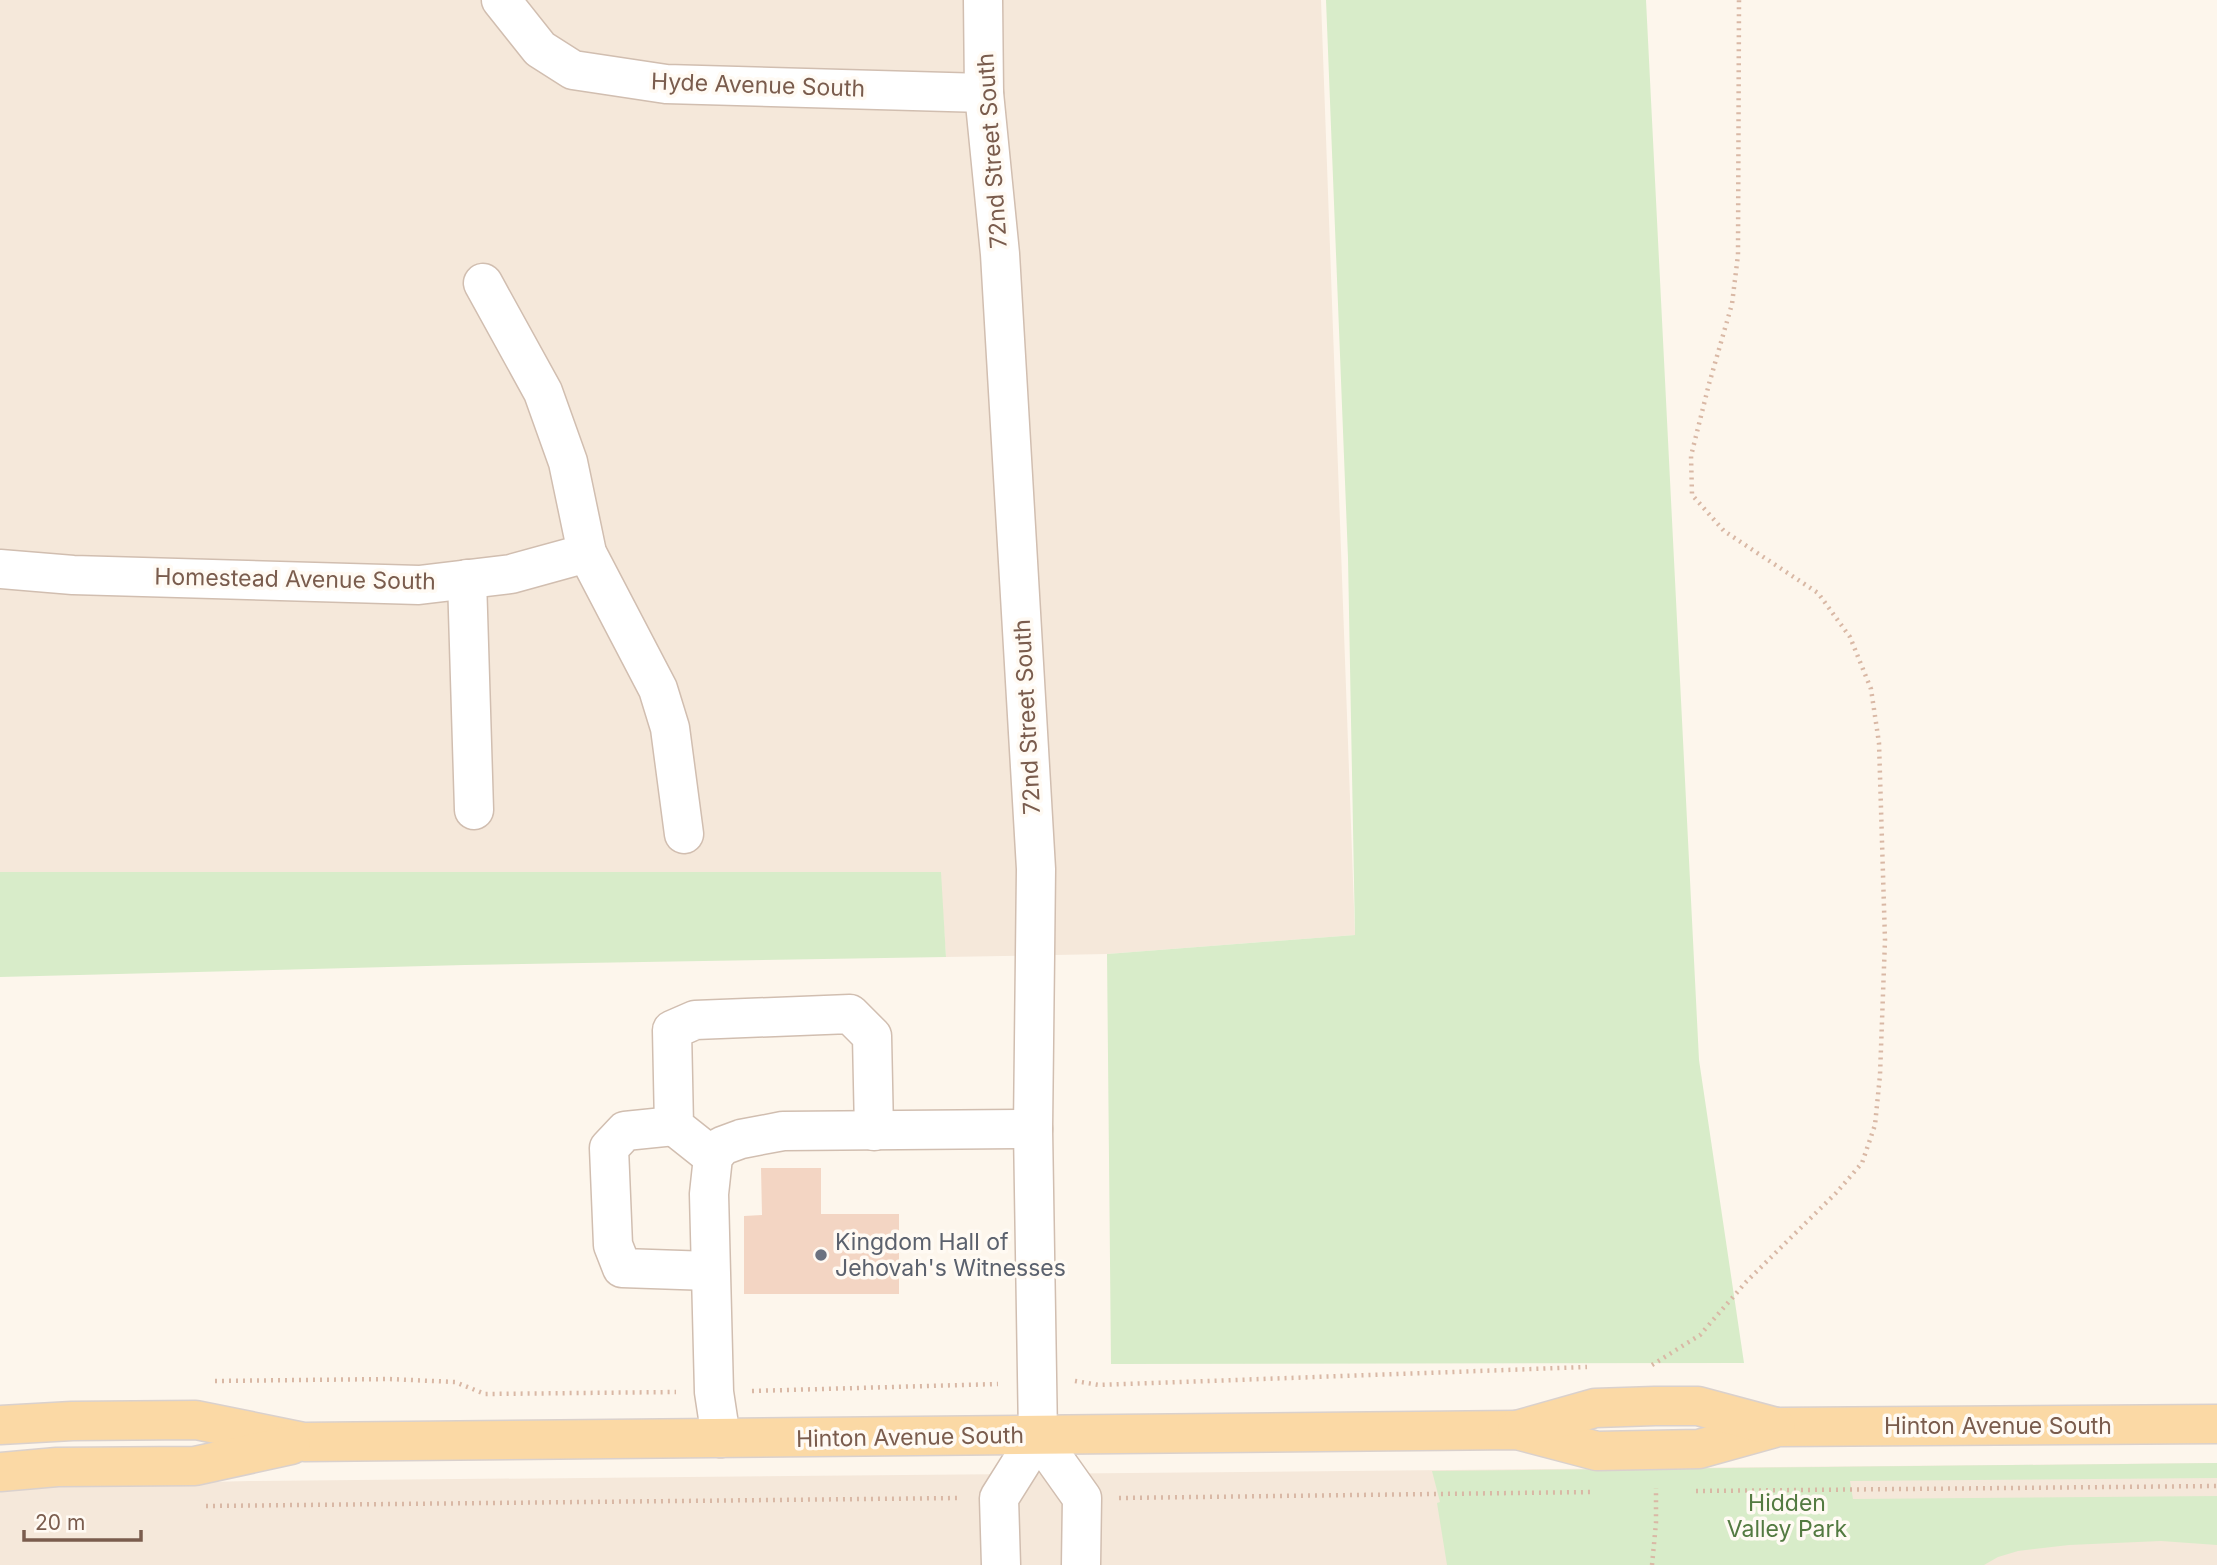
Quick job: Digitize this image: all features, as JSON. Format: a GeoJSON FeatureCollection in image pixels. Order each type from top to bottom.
{"type":"FeatureCollection","features":[{"type":"Feature","properties":{"kind":"main road","name":"Hinton Avenue South"},"geometry":{"type":"LineString","coordinates":[[0,1472],[57,1467],[195,1466],[304,1442],[1517,1430],[1595,1408],[1655,1406],[1698,1406],[1778,1427],[2217,1424]]}},
{"type":"Feature","properties":{"kind":"main road","name":"Hinton Avenue South"},"geometry":{"type":"LineString","coordinates":[[0,1425],[72,1421],[196,1420],[304,1442]]}},
{"type":"Feature","properties":{"kind":"street","name":"Hyde Avenue South"},"geometry":{"type":"LineString","coordinates":[[500,0],[540,49],[573,70],[666,84],[984,93]]}},
{"type":"Feature","properties":{"kind":"street","name":"72nd Street South"},"geometry":{"type":"LineString","coordinates":[[983,0],[984,93],[1000,254],[1036,869],[1033,1129],[1038,1436]]}},
{"type":"Feature","properties":{"kind":"street"},"geometry":{"type":"LineString","coordinates":[[483,283],[543,392],[568,462],[587,553],[658,690],[670,728],[684,834]]}},
{"type":"Feature","properties":{"kind":"street","name":"Homestead Avenue South"},"geometry":{"type":"LineString","coordinates":[[0,569],[73,575],[419,585],[511,574],[587,553]]}},
{"type":"Feature","properties":{"kind":"street"},"geometry":{"type":"LineString","coordinates":[[467,579],[474,810]]}},
{"type":"Feature","properties":{"kind":"street"},"geometry":{"type":"LineString","coordinates":[[674,1126],[672,1030],[695,1020],[850,1014],[872,1036],[874,1131]]}},
{"type":"Feature","properties":{"kind":"street"},"geometry":{"type":"LineString","coordinates":[[710,1271],[622,1268],[613,1245],[609,1148],[625,1131],[674,1126],[713,1157]]}},
{"type":"Feature","properties":{"kind":"street"},"geometry":{"type":"LineString","coordinates":[[721,1438],[714,1392],[709,1194],[713,1157],[722,1146],[741,1139],[783,1131],[1033,1129]]}},
{"type":"Feature","properties":{"kind":"street"},"geometry":{"type":"LineString","coordinates":[[1001,1565],[999,1498],[1038,1436],[1082,1498],[1081,1565]]}},
{"type":"Feature","properties":{"kind":"path"},"geometry":{"type":"LineString","coordinates":[[1640,1366],[1654,1365],[1700,1335],[1746,1282],[1836,1193],[1862,1163],[1875,1125],[1880,1075],[1885,940],[1879,743],[1871,690],[1850,637],[1818,593],[1724,531],[1692,495],[1691,456],[1732,304],[1738,255],[1739,0]]}},
{"type":"Feature","properties":{"kind":"path"},"geometry":{"type":"LineString","coordinates":[[211,1381],[389,1379],[455,1382],[485,1394],[714,1392],[992,1385],[1037,1375],[1100,1385],[1599,1367]]}},
{"type":"Feature","properties":{"kind":"path"},"geometry":{"type":"LineString","coordinates":[[1652,1565],[1656,1492]]}},
{"type":"Feature","properties":{"kind":"path"},"geometry":{"type":"LineString","coordinates":[[197,1506],[955,1498]]}},
{"type":"Feature","properties":{"kind":"shaded area"},"geometry":{"type":"Polygon","coordinates":[[[0,0],[1321,0],[1355,935],[1107,954],[946,957],[940,872],[0,872],[0,0]]]}},
{"type":"Feature","properties":{"kind":"shaded area"},"geometry":{"type":"Polygon","coordinates":[[[2217,1463],[2217,1565],[0,1565],[0,1489],[48,1486],[249,1481],[2217,1463]]]}},
{"type":"Feature","properties":{"kind":"green space"},"geometry":{"type":"Polygon","coordinates":[[[1326,0],[1646,0],[1699,1060],[1744,1363],[1111,1364],[1107,954],[1355,935],[1348,558],[1326,0]]]}},
{"type":"Feature","properties":{"kind":"green space"},"geometry":{"type":"Polygon","coordinates":[[[0,872],[941,872],[946,957],[465,965],[0,977],[0,872]]]}},
{"type":"Feature","properties":{"kind":"green space","name":"Hidden Valley Park"},"geometry":{"type":"Polygon","coordinates":[[[2217,1463],[2217,1478],[1850,1481],[1853,1499],[2217,1496],[2217,1545],[2161,1541],[2069,1545],[2018,1551],[1984,1565],[1447,1565],[1437,1503],[1440,1502],[1432,1471],[2217,1463]]]}},
{"type":"Feature","properties":{"kind":"building","name":"Kingdom Hall of Jehovah's Witnesses"},"geometry":{"type":"Polygon","coordinates":[[[761,1168],[821,1168],[821,1214],[899,1214],[899,1294],[744,1294],[744,1216],[762,1215],[761,1168]]]}},
{"type":"Feature","properties":{"kind":"place","name":"Kingdom Hall of Jehovah's Witnesses"},"geometry":{"type":"Point","coordinates":[821,1255]}}]}
